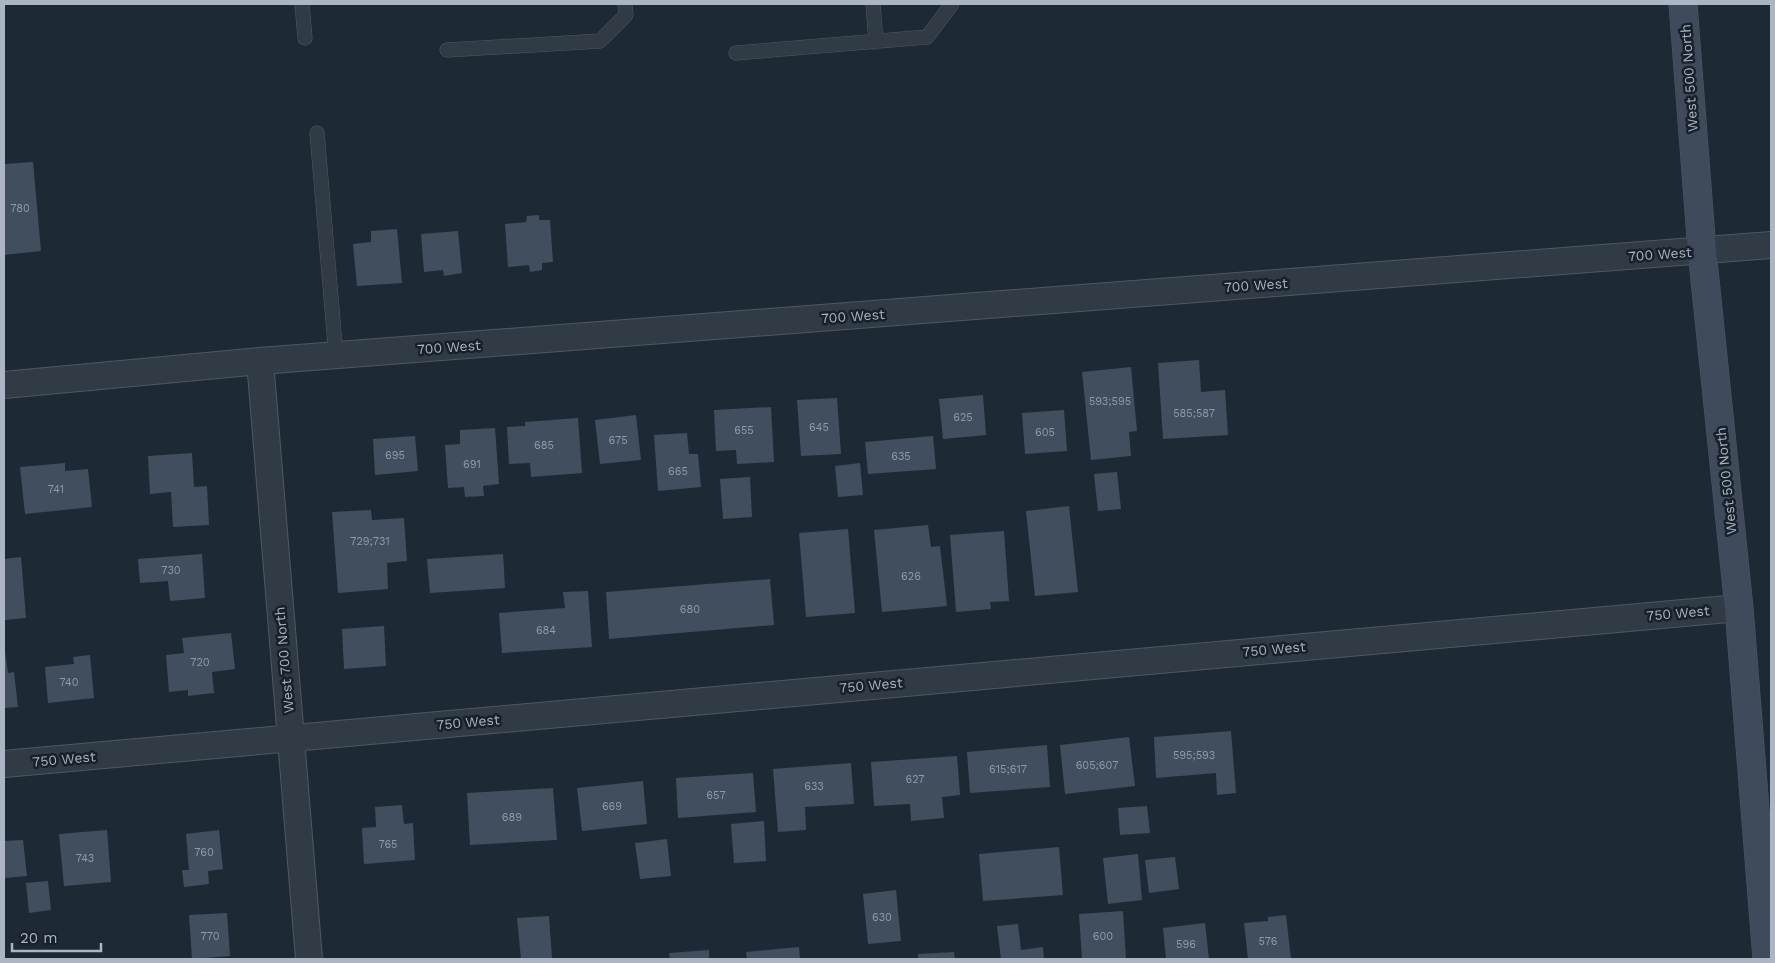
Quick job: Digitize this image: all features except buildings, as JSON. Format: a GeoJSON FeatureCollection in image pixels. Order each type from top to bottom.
{"type":"FeatureCollection","features":[{"type":"Feature","properties":{"kind":"street","name":"West 500 North"},"geometry":{"type":"LineString","coordinates":[[1683,4],[1702,251],[1767,909],[1767,959]]}},
{"type":"Feature","properties":{"kind":"street","name":"700 West"},"geometry":{"type":"LineString","coordinates":[[4,385],[260,362],[1771,245]]}},
{"type":"Feature","properties":{"kind":"street","name":"West 700 North"},"geometry":{"type":"LineString","coordinates":[[260,362],[309,959]]}},
{"type":"Feature","properties":{"kind":"street","name":"750 West"},"geometry":{"type":"LineString","coordinates":[[4,764],[1738,608]]}},
{"type":"Feature","properties":{"kind":"lane"},"geometry":{"type":"LineString","coordinates":[[302,4],[305,38]]}},
{"type":"Feature","properties":{"kind":"lane"},"geometry":{"type":"LineString","coordinates":[[447,50],[600,41],[626,14],[625,4]]}},
{"type":"Feature","properties":{"kind":"lane"},"geometry":{"type":"LineString","coordinates":[[873,4],[876,42]]}},
{"type":"Feature","properties":{"kind":"lane"},"geometry":{"type":"LineString","coordinates":[[736,53],[927,37],[952,4]]}},
{"type":"Feature","properties":{"kind":"lane"},"geometry":{"type":"LineString","coordinates":[[317,133],[336,356]]}}]}
